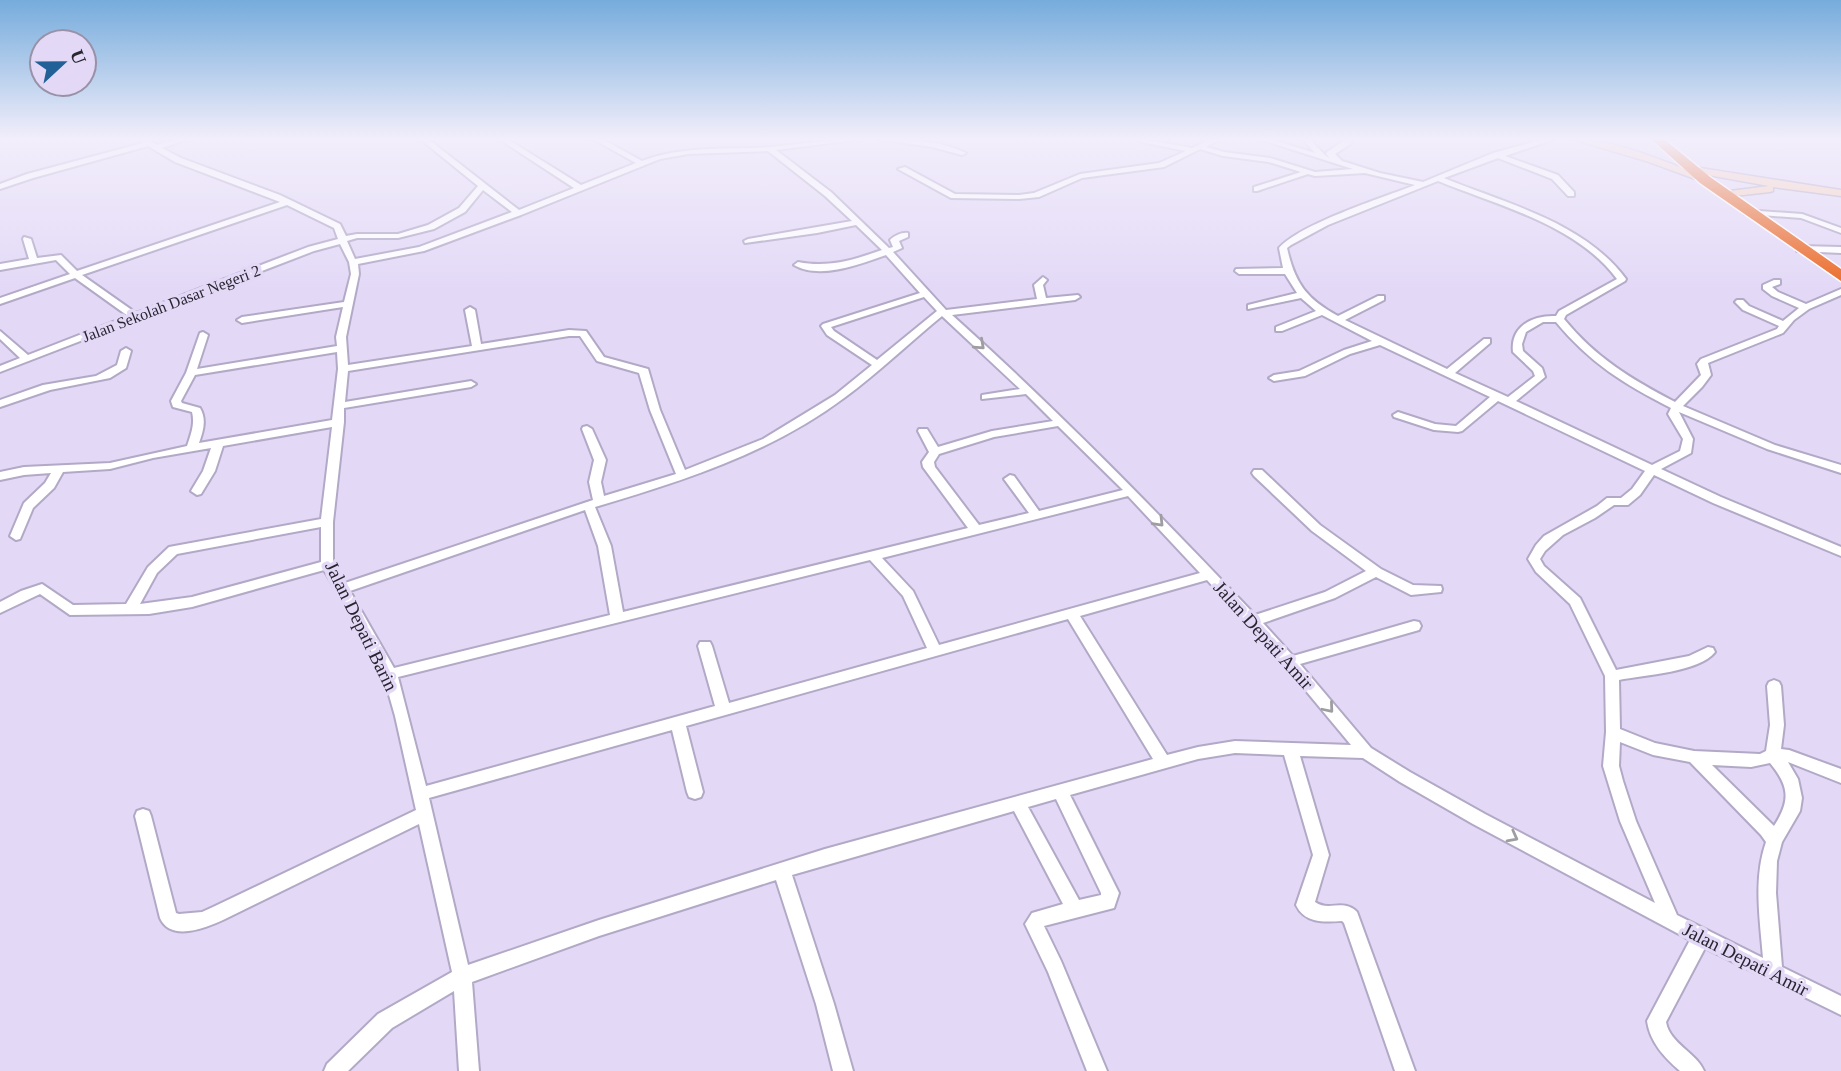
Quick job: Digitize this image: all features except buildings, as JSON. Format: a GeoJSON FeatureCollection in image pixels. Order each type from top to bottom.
{"type":"FeatureCollection","features":[{"type":"Feature","properties":{"kind":"highway"},"geometry":{"type":"LineString","coordinates":[[1718,189],[1800,249],[1840,274]]}},
{"type":"Feature","properties":{"kind":"street"},"geometry":{"type":"LineString","coordinates":[[253,189],[337,226],[353,262],[421,248],[518,214],[578,189]]}},
{"type":"Feature","properties":{"kind":"street","name":"Jalan Sekolah Dasar Negeri 2"},"geometry":{"type":"LineString","coordinates":[[0,369],[300,253],[362,235],[404,235],[431,227],[461,210],[479,189]]}},
{"type":"Feature","properties":{"kind":"street"},"geometry":{"type":"LineString","coordinates":[[486,189],[518,214]]}},
{"type":"Feature","properties":{"kind":"street","name":"Jalan Depati Amir"},"geometry":{"type":"LineString","coordinates":[[820,189],[888,251],[943,312],[1002,365],[1131,492],[1254,621],[1366,752],[1405,778],[1479,819],[1701,937],[1841,1006]]}},
{"type":"Feature","properties":{"kind":"street"},"geometry":{"type":"LineString","coordinates":[[940,189],[954,196],[1019,197],[1036,195],[1050,189]]}},
{"type":"Feature","properties":{"kind":"street"},"geometry":{"type":"LineString","coordinates":[[1411,189],[1325,223],[1288,243],[1283,248],[1288,271],[1302,295],[1338,320],[1448,373],[1717,500],[1841,552]]}},
{"type":"Feature","properties":{"kind":"street"},"geometry":{"type":"LineString","coordinates":[[1475,189],[1559,226],[1616,268],[1622,279],[1562,313],[1559,319]]}},
{"type":"Feature","properties":{"kind":"street"},"geometry":{"type":"LineString","coordinates":[[1566,189],[1571,194]]}},
{"type":"Feature","properties":{"kind":"street"},"geometry":{"type":"LineString","coordinates":[[1725,194],[1772,189]]}},
{"type":"Feature","properties":{"kind":"street"},"geometry":{"type":"LineString","coordinates":[[1807,189],[1841,193]]}},
{"type":"Feature","properties":{"kind":"street"},"geometry":{"type":"LineString","coordinates":[[0,301],[287,202]]}},
{"type":"Feature","properties":{"kind":"street"},"geometry":{"type":"LineString","coordinates":[[1748,212],[1802,216],[1841,231]]}},
{"type":"Feature","properties":{"kind":"street"},"geometry":{"type":"LineString","coordinates":[[748,241],[785,234],[808,234],[858,222]]}},
{"type":"Feature","properties":{"kind":"street"},"geometry":{"type":"LineString","coordinates":[[798,265],[825,269],[899,248],[894,240],[905,235]]}},
{"type":"Feature","properties":{"kind":"street"},"geometry":{"type":"LineString","coordinates":[[27,239],[33,259]]}},
{"type":"Feature","properties":{"kind":"street"},"geometry":{"type":"LineString","coordinates":[[1800,249],[1841,250]]}},
{"type":"Feature","properties":{"kind":"street"},"geometry":{"type":"LineString","coordinates":[[0,267],[33,259],[58,257],[76,275],[134,316]]}},
{"type":"Feature","properties":{"kind":"street","name":"Jalan Depati Barin"},"geometry":{"type":"LineString","coordinates":[[353,262],[355,274],[342,326],[343,369],[327,522],[327,565],[390,674],[412,753],[423,814],[461,976],[469,1071]]}},
{"type":"Feature","properties":{"kind":"street"},"geometry":{"type":"LineString","coordinates":[[1239,271],[1288,271]]}},
{"type":"Feature","properties":{"kind":"street"},"geometry":{"type":"LineString","coordinates":[[1042,302],[1038,285],[1044,280]]}},
{"type":"Feature","properties":{"kind":"street"},"geometry":{"type":"LineString","coordinates":[[1777,282],[1766,287],[1775,295],[1806,307]]}},
{"type":"Feature","properties":{"kind":"street"},"geometry":{"type":"LineString","coordinates":[[1671,921],[1628,821],[1611,766],[1612,676],[1575,601],[1539,569],[1534,559],[1543,544],[1560,530],[1599,513],[1611,501],[1627,501],[1652,469],[1685,453],[1688,439],[1673,414],[1706,375],[1702,364],[1704,361],[1780,331],[1806,307],[1841,292]]}},
{"type":"Feature","properties":{"kind":"street"},"geometry":{"type":"LineString","coordinates":[[877,365],[830,333],[826,326],[925,294]]}},
{"type":"Feature","properties":{"kind":"street"},"geometry":{"type":"LineString","coordinates":[[1251,307],[1302,295]]}},
{"type":"Feature","properties":{"kind":"street"},"geometry":{"type":"LineString","coordinates":[[341,589],[682,477],[767,441],[839,397],[943,312],[1075,297]]}},
{"type":"Feature","properties":{"kind":"street"},"geometry":{"type":"LineString","coordinates":[[1338,320],[1381,298]]}},
{"type":"Feature","properties":{"kind":"street"},"geometry":{"type":"LineString","coordinates":[[1740,302],[1746,308],[1784,325]]}},
{"type":"Feature","properties":{"kind":"street"},"geometry":{"type":"LineString","coordinates":[[242,320],[347,304]]}},
{"type":"Feature","properties":{"kind":"street"},"geometry":{"type":"LineString","coordinates":[[470,310],[477,348]]}},
{"type":"Feature","properties":{"kind":"street"},"geometry":{"type":"LineString","coordinates":[[1279,329],[1323,311]]}},
{"type":"Feature","properties":{"kind":"street"},"geometry":{"type":"LineString","coordinates":[[1510,401],[1540,377],[1538,370],[1518,352],[1516,339],[1523,328],[1537,320],[1559,319]]}},
{"type":"Feature","properties":{"kind":"street"},"geometry":{"type":"LineString","coordinates":[[1559,319],[1572,339],[1592,355],[1680,404],[1745,438],[1841,469]]}},
{"type":"Feature","properties":{"kind":"street"},"geometry":{"type":"LineString","coordinates":[[343,369],[579,332],[584,334],[600,359],[643,370],[655,411],[682,477]]}},
{"type":"Feature","properties":{"kind":"street"},"geometry":{"type":"LineString","coordinates":[[0,334],[27,359]]}},
{"type":"Feature","properties":{"kind":"street"},"geometry":{"type":"LineString","coordinates":[[192,448],[199,426],[199,413],[176,403],[191,373],[203,335]]}},
{"type":"Feature","properties":{"kind":"street"},"geometry":{"type":"LineString","coordinates":[[1274,378],[1301,374],[1346,352],[1381,341]]}},
{"type":"Feature","properties":{"kind":"street"},"geometry":{"type":"LineString","coordinates":[[1448,373],[1487,341]]}},
{"type":"Feature","properties":{"kind":"street"},"geometry":{"type":"LineString","coordinates":[[191,373],[341,348]]}},
{"type":"Feature","properties":{"kind":"street"},"geometry":{"type":"LineString","coordinates":[[0,404],[56,385],[90,381],[109,375],[122,366],[126,351]]}},
{"type":"Feature","properties":{"kind":"street"},"geometry":{"type":"LineString","coordinates":[[340,406],[471,384]]}},
{"type":"Feature","properties":{"kind":"street"},"geometry":{"type":"LineString","coordinates":[[986,397],[1027,391]]}},
{"type":"Feature","properties":{"kind":"street"},"geometry":{"type":"LineString","coordinates":[[1398,415],[1434,427],[1458,429],[1498,396]]}},
{"type":"Feature","properties":{"kind":"street"},"geometry":{"type":"LineString","coordinates":[[0,476],[24,471],[110,466],[192,448],[339,422]]}},
{"type":"Feature","properties":{"kind":"street"},"geometry":{"type":"LineString","coordinates":[[976,531],[929,467],[928,461],[935,452],[992,434],[1059,423]]}},
{"type":"Feature","properties":{"kind":"street"},"geometry":{"type":"LineString","coordinates":[[587,429],[600,460],[594,504],[606,548],[617,618]]}},
{"type":"Feature","properties":{"kind":"street"},"geometry":{"type":"LineString","coordinates":[[923,431],[935,452]]}},
{"type":"Feature","properties":{"kind":"street"},"geometry":{"type":"LineString","coordinates":[[197,491],[209,471],[218,444]]}},
{"type":"Feature","properties":{"kind":"street"},"geometry":{"type":"LineString","coordinates":[[16,536],[28,506],[50,485],[59,470]]}},
{"type":"Feature","properties":{"kind":"street"},"geometry":{"type":"LineString","coordinates":[[1258,472],[1316,528],[1376,572],[1411,590],[1436,589]]}},
{"type":"Feature","properties":{"kind":"street"},"geometry":{"type":"LineString","coordinates":[[1010,479],[1037,516]]}},
{"type":"Feature","properties":{"kind":"street"},"geometry":{"type":"LineString","coordinates":[[390,674],[1131,492]]}},
{"type":"Feature","properties":{"kind":"street"},"geometry":{"type":"LineString","coordinates":[[130,610],[152,570],[173,550],[327,522]]}},
{"type":"Feature","properties":{"kind":"street"},"geometry":{"type":"LineString","coordinates":[[873,556],[908,594],[936,652]]}},
{"type":"Feature","properties":{"kind":"street"},"geometry":{"type":"LineString","coordinates":[[0,608],[42,589],[70,610],[130,610],[192,602],[327,565]]}},
{"type":"Feature","properties":{"kind":"street"},"geometry":{"type":"LineString","coordinates":[[1254,621],[1330,595],[1376,572]]}},
{"type":"Feature","properties":{"kind":"street"},"geometry":{"type":"LineString","coordinates":[[420,794],[1210,575]]}},
{"type":"Feature","properties":{"kind":"street"},"geometry":{"type":"LineString","coordinates":[[1072,614],[1163,763]]}},
{"type":"Feature","properties":{"kind":"street"},"geometry":{"type":"LineString","coordinates":[[1290,662],[1414,626]]}},
{"type":"Feature","properties":{"kind":"street"},"geometry":{"type":"LineString","coordinates":[[705,646],[724,711]]}},
{"type":"Feature","properties":{"kind":"street"},"geometry":{"type":"LineString","coordinates":[[1612,676],[1692,661],[1708,652]]}},
{"type":"Feature","properties":{"kind":"street"},"geometry":{"type":"LineString","coordinates":[[1773,972],[1768,901],[1774,841],[1793,808],[1794,799],[1790,776],[1773,755],[1777,725],[1774,686]]}},
{"type":"Feature","properties":{"kind":"street"},"geometry":{"type":"LineString","coordinates":[[678,724],[695,792]]}},
{"type":"Feature","properties":{"kind":"street"},"geometry":{"type":"LineString","coordinates":[[1613,732],[1653,749],[1694,757],[1751,761],[1773,755],[1789,757],[1841,776]]}},
{"type":"Feature","properties":{"kind":"street"},"geometry":{"type":"LineString","coordinates":[[334,1071],[385,1021],[461,976],[599,928],[782,871],[1017,802],[1235,747],[1366,752]]}},
{"type":"Feature","properties":{"kind":"street"},"geometry":{"type":"LineString","coordinates":[[1290,749],[1321,855],[1321,862],[1305,905],[1314,913],[1346,913],[1351,918],[1405,1071]]}},
{"type":"Feature","properties":{"kind":"street"},"geometry":{"type":"LineString","coordinates":[[1694,757],[1768,830],[1774,841]]}},
{"type":"Feature","properties":{"kind":"street"},"geometry":{"type":"LineString","coordinates":[[1060,791],[1110,892],[1108,902],[1038,919],[1034,924],[1055,967],[1097,1071]]}},
{"type":"Feature","properties":{"kind":"street"},"geometry":{"type":"LineString","coordinates":[[1017,802],[1074,909]]}},
{"type":"Feature","properties":{"kind":"street"},"geometry":{"type":"LineString","coordinates":[[143,816],[169,918],[177,923],[203,920],[219,913],[423,814]]}},
{"type":"Feature","properties":{"kind":"street"},"geometry":{"type":"LineString","coordinates":[[782,871],[843,1071]]}},
{"type":"Feature","properties":{"kind":"street"},"geometry":{"type":"LineString","coordinates":[[1694,1071],[1663,1039],[1656,1021],[1701,937]]}}]}
